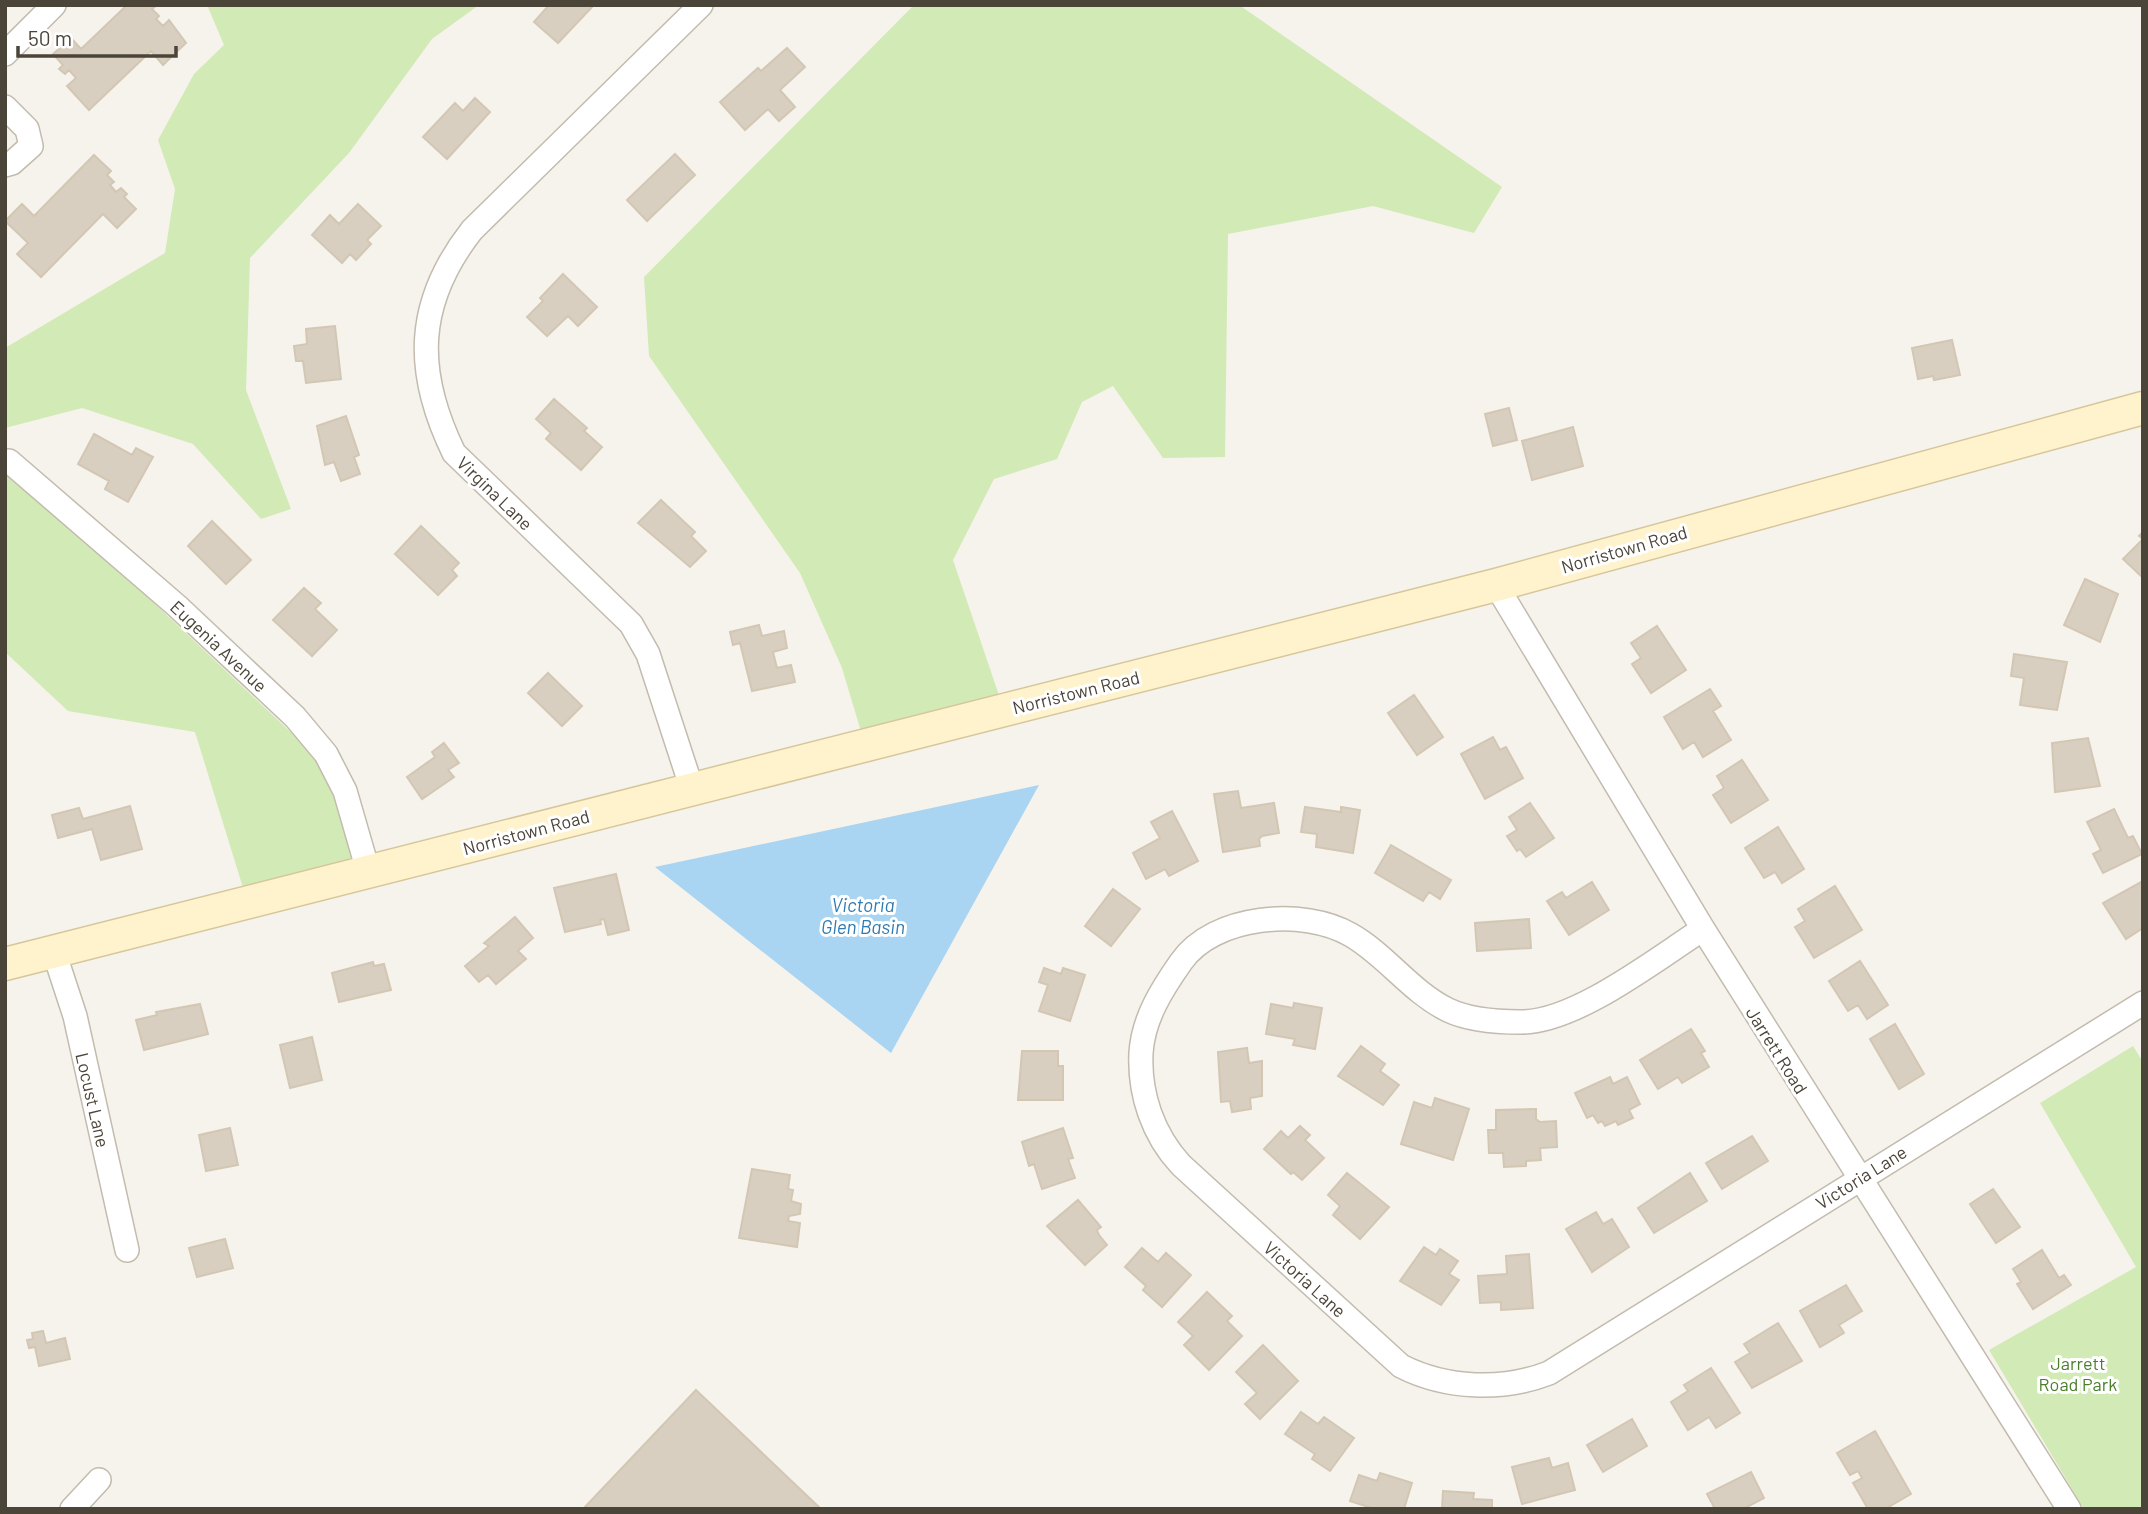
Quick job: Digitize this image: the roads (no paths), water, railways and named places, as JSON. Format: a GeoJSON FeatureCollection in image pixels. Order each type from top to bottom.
{"type":"FeatureCollection","features":[{"type":"Feature","properties":{"kind":"main road","name":"Norristown Road"},"geometry":{"type":"LineString","coordinates":[[5,964],[369,874],[692,789],[1496,585],[2143,408]]}},
{"type":"Feature","properties":{"kind":"street"},"geometry":{"type":"LineString","coordinates":[[5,54],[54,5]]}},
{"type":"Feature","properties":{"kind":"street","name":"Virgina Lane"},"geometry":{"type":"LineString","coordinates":[[692,789],[648,654],[631,624],[454,453],[430,390],[425,355],[433,298],[455,251],[472,230],[701,5]]}},
{"type":"Feature","properties":{"kind":"street"},"geometry":{"type":"LineString","coordinates":[[5,107],[27,130],[31,146],[12,163],[5,165]]}},
{"type":"Feature","properties":{"kind":"street","name":"Eugenia Avenue"},"geometry":{"type":"LineString","coordinates":[[9,461],[177,606],[295,717],[326,754],[345,791],[369,874]]}},
{"type":"Feature","properties":{"kind":"street","name":"Jarrett Road"},"geometry":{"type":"LineString","coordinates":[[1496,585],[1703,929],[1858,1179],[2069,1509]]}},
{"type":"Feature","properties":{"kind":"street","name":"Victoria Lane"},"geometry":{"type":"LineString","coordinates":[[1703,929],[1566,1014],[1524,1023],[1471,1017],[1448,1010],[1350,934],[1305,922],[1240,922],[1222,929],[1189,950],[1156,1000],[1141,1050],[1140,1080],[1150,1114],[1169,1152],[1181,1165],[1401,1366],[1434,1379],[1476,1384],[1525,1382],[1549,1373],[2143,1003]]}},
{"type":"Feature","properties":{"kind":"street","name":"Locust Lane"},"geometry":{"type":"LineString","coordinates":[[54,953],[75,1016],[127,1250]]}},
{"type":"Feature","properties":{"kind":"street"},"geometry":{"type":"LineString","coordinates":[[72,1509],[99,1480]]}},
{"type":"Feature","properties":{"kind":"water","name":"Victoria Glen Basin"},"geometry":{"type":"Polygon","coordinates":[[[1039,785],[891,1053],[655,867],[1039,785]]]}},
{"type":"Feature","properties":{"kind":"park label","name":"Jarrett Road Park"},"geometry":{"type":"Point","coordinates":[2078,1373]}}]}
